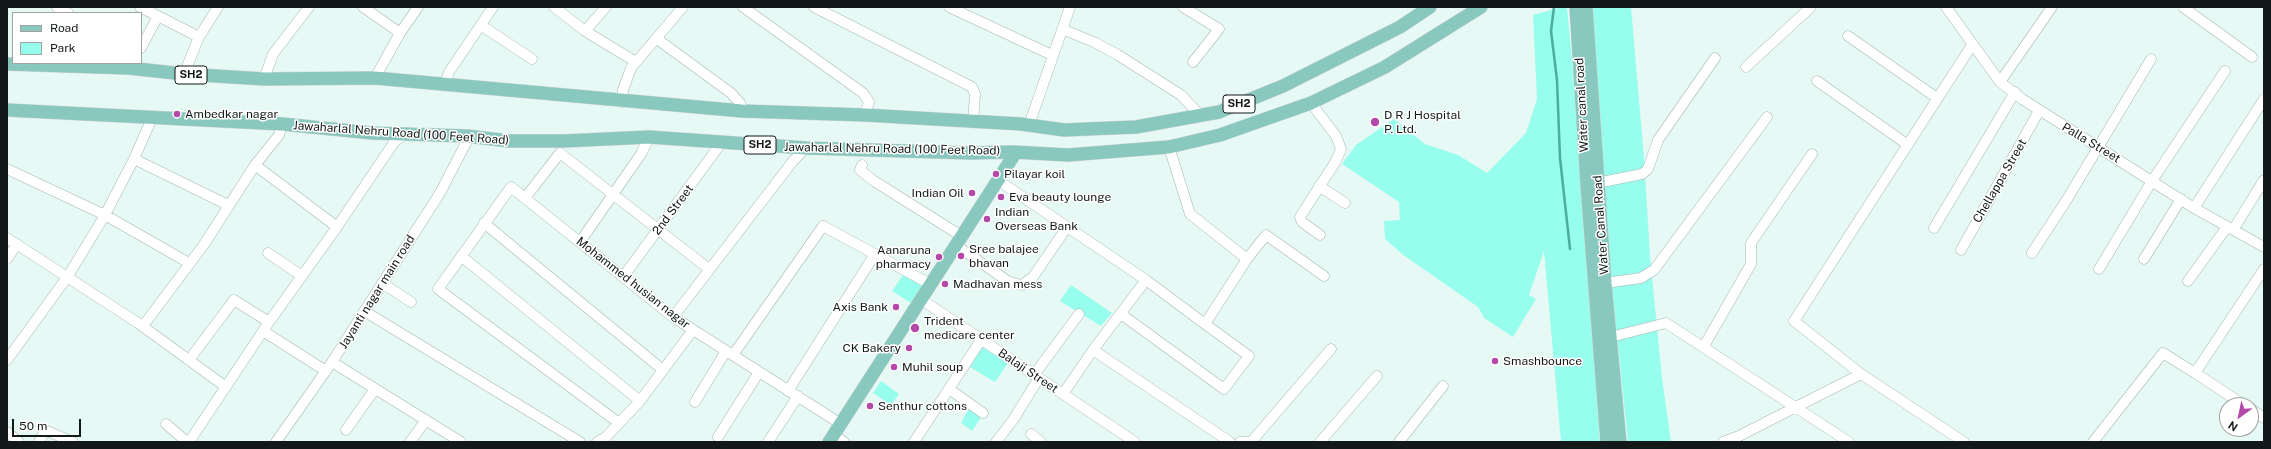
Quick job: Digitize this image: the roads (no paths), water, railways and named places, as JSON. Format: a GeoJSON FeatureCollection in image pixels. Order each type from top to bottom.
{"type":"FeatureCollection","features":[{"type":"Feature","properties":{"kind":"main road","name":"SH2"},"geometry":{"type":"LineString","coordinates":[[7,64],[130,66],[184,74],[264,79],[376,78],[622,102],[742,111],[865,115],[1028,125],[1064,130],[1136,127],[1219,112],[1283,86],[1400,27],[1430,7]]}},
{"type":"Feature","properties":{"kind":"main road","name":"Jawaharlal Nehru Road (100 Feet Road)"},"geometry":{"type":"LineString","coordinates":[[7,110],[153,116],[282,124],[372,133],[467,136],[562,147],[649,137],[806,148],[1019,153],[1068,156],[1169,147],[1220,135],[1311,103],[1385,68],[1481,7]]}},
{"type":"Feature","properties":{"kind":"main road","name":"Water canal road"},"geometry":{"type":"LineString","coordinates":[[1576,7],[1604,338],[1607,442]]}},
{"type":"Feature","properties":{"kind":"main road","name":"Water Canal Road"},"geometry":{"type":"LineString","coordinates":[[1586,7],[1592,184],[1605,283],[1604,338],[1620,442]]}},
{"type":"Feature","properties":{"kind":"main road"},"geometry":{"type":"LineString","coordinates":[[837,436],[922,300],[1019,153]]}},
{"type":"Feature","properties":{"kind":"main road"},"geometry":{"type":"LineString","coordinates":[[960,242],[969,225],[1000,181]]}},
{"type":"Feature","properties":{"kind":"street"},"geometry":{"type":"LineString","coordinates":[[57,7],[66,12]]}},
{"type":"Feature","properties":{"kind":"street"},"geometry":{"type":"LineString","coordinates":[[140,7],[199,38]]}},
{"type":"Feature","properties":{"kind":"street"},"geometry":{"type":"LineString","coordinates":[[184,74],[199,38],[218,7]]}},
{"type":"Feature","properties":{"kind":"street"},"geometry":{"type":"LineString","coordinates":[[264,79],[273,54],[309,7]]}},
{"type":"Feature","properties":{"kind":"street"},"geometry":{"type":"LineString","coordinates":[[363,7],[400,33]]}},
{"type":"Feature","properties":{"kind":"street"},"geometry":{"type":"LineString","coordinates":[[376,78],[400,33],[418,7]]}},
{"type":"Feature","properties":{"kind":"street"},"geometry":{"type":"LineString","coordinates":[[445,84],[449,72],[482,26],[493,7]]}},
{"type":"Feature","properties":{"kind":"street"},"geometry":{"type":"LineString","coordinates":[[554,7],[584,31],[636,62]]}},
{"type":"Feature","properties":{"kind":"street"},"geometry":{"type":"LineString","coordinates":[[584,31],[606,7]]}},
{"type":"Feature","properties":{"kind":"street"},"geometry":{"type":"LineString","coordinates":[[622,102],[622,90],[631,68],[683,7]]}},
{"type":"Feature","properties":{"kind":"street"},"geometry":{"type":"LineString","coordinates":[[743,7],[863,93],[869,102],[865,115]]}},
{"type":"Feature","properties":{"kind":"street"},"geometry":{"type":"LineString","coordinates":[[814,7],[972,87],[975,94],[973,122]]}},
{"type":"Feature","properties":{"kind":"street"},"geometry":{"type":"LineString","coordinates":[[949,7],[1052,55]]}},
{"type":"Feature","properties":{"kind":"street"},"geometry":{"type":"LineString","coordinates":[[1028,125],[1070,7]]}},
{"type":"Feature","properties":{"kind":"street"},"geometry":{"type":"LineString","coordinates":[[1184,7],[1219,29],[1193,62]]}},
{"type":"Feature","properties":{"kind":"street"},"geometry":{"type":"LineString","coordinates":[[1746,67],[1811,7]]}},
{"type":"Feature","properties":{"kind":"street","name":"Palla Street"},"geometry":{"type":"LineString","coordinates":[[1946,7],[2000,82],[2039,111],[2194,208],[2264,248]]}},
{"type":"Feature","properties":{"kind":"street"},"geometry":{"type":"LineString","coordinates":[[2000,82],[2052,7]]}},
{"type":"Feature","properties":{"kind":"street"},"geometry":{"type":"LineString","coordinates":[[2183,7],[2252,56]]}},
{"type":"Feature","properties":{"kind":"street"},"geometry":{"type":"LineString","coordinates":[[142,46],[158,16]]}},
{"type":"Feature","properties":{"kind":"street"},"geometry":{"type":"LineString","coordinates":[[482,26],[532,60]]}},
{"type":"Feature","properties":{"kind":"street"},"geometry":{"type":"LineString","coordinates":[[1062,29],[1096,44],[1137,67],[1181,95],[1201,116]]}},
{"type":"Feature","properties":{"kind":"street"},"geometry":{"type":"LineString","coordinates":[[1848,36],[1937,98]]}},
{"type":"Feature","properties":{"kind":"street"},"geometry":{"type":"LineString","coordinates":[[657,39],[731,94],[740,103],[742,111]]}},
{"type":"Feature","properties":{"kind":"street"},"geometry":{"type":"LineString","coordinates":[[1964,442],[1861,374],[1794,321],[1972,45]]}},
{"type":"Feature","properties":{"kind":"street"},"geometry":{"type":"LineString","coordinates":[[1592,184],[1642,174],[1648,170],[1658,140],[1715,58]]}},
{"type":"Feature","properties":{"kind":"street"},"geometry":{"type":"LineString","coordinates":[[2032,253],[2151,59]]}},
{"type":"Feature","properties":{"kind":"street"},"geometry":{"type":"LineString","coordinates":[[2099,269],[2152,181],[2225,71]]}},
{"type":"Feature","properties":{"kind":"street"},"geometry":{"type":"LineString","coordinates":[[1817,81],[1908,145]]}},
{"type":"Feature","properties":{"kind":"street"},"geometry":{"type":"LineString","coordinates":[[1934,228],[2015,92]]}},
{"type":"Feature","properties":{"kind":"street"},"geometry":{"type":"LineString","coordinates":[[2194,208],[2264,99]]}},
{"type":"Feature","properties":{"kind":"street"},"geometry":{"type":"LineString","coordinates":[[1311,103],[1336,136],[1341,149],[1336,161],[1300,217],[1302,222],[1320,235]]}},
{"type":"Feature","properties":{"kind":"street","name":"Chellappa Street"},"geometry":{"type":"LineString","coordinates":[[1961,250],[2039,111]]}},
{"type":"Feature","properties":{"kind":"street"},"geometry":{"type":"LineString","coordinates":[[7,360],[68,276],[105,214],[134,159],[153,116]]}},
{"type":"Feature","properties":{"kind":"street"},"geometry":{"type":"LineString","coordinates":[[1605,283],[1641,278],[1654,270],[1767,117]]}},
{"type":"Feature","properties":{"kind":"street"},"geometry":{"type":"LineString","coordinates":[[143,326],[205,243],[228,205],[279,135],[282,124]]}},
{"type":"Feature","properties":{"kind":"street"},"geometry":{"type":"LineString","coordinates":[[166,424],[188,442],[269,322],[337,227],[395,141],[407,134]]}},
{"type":"Feature","properties":{"kind":"street","name":"Jayanti nagar main road"},"geometry":{"type":"LineString","coordinates":[[276,442],[332,362],[440,193],[466,143],[467,136]]}},
{"type":"Feature","properties":{"kind":"street"},"geometry":{"type":"LineString","coordinates":[[580,242],[611,195],[641,154],[649,137]]}},
{"type":"Feature","properties":{"kind":"street","name":"2nd Street"},"geometry":{"type":"LineString","coordinates":[[623,277],[722,142]]}},
{"type":"Feature","properties":{"kind":"street"},"geometry":{"type":"LineString","coordinates":[[525,198],[562,147],[611,195],[709,270]]}},
{"type":"Feature","properties":{"kind":"street"},"geometry":{"type":"LineString","coordinates":[[1169,147],[1190,214],[1247,259]]}},
{"type":"Feature","properties":{"kind":"street"},"geometry":{"type":"LineString","coordinates":[[673,317],[792,161],[806,148]]}},
{"type":"Feature","properties":{"kind":"street"},"geometry":{"type":"LineString","coordinates":[[1704,346],[1751,264],[1751,243],[1812,154]]}},
{"type":"Feature","properties":{"kind":"street"},"geometry":{"type":"LineString","coordinates":[[134,159],[228,205]]}},
{"type":"Feature","properties":{"kind":"street"},"geometry":{"type":"LineString","coordinates":[[256,165],[337,227]]}},
{"type":"Feature","properties":{"kind":"street"},"geometry":{"type":"LineString","coordinates":[[862,165],[860,170],[874,182],[960,242],[1009,282],[1022,285],[1033,277],[1067,227]]}},
{"type":"Feature","properties":{"kind":"street"},"geometry":{"type":"LineString","coordinates":[[7,168],[105,214],[189,263]]}},
{"type":"Feature","properties":{"kind":"street"},"geometry":{"type":"LineString","coordinates":[[2188,281],[2230,228],[2264,180]]}},
{"type":"Feature","properties":{"kind":"street"},"geometry":{"type":"LineString","coordinates":[[1000,181],[1146,280],[1249,356],[1224,389],[1121,314]]}},
{"type":"Feature","properties":{"kind":"street"},"geometry":{"type":"LineString","coordinates":[[1319,186],[1345,203]]}},
{"type":"Feature","properties":{"kind":"street","name":"Mohammed husian nagar"},"geometry":{"type":"LineString","coordinates":[[484,223],[511,187],[673,317],[798,396],[837,436]]}},
{"type":"Feature","properties":{"kind":"street"},"geometry":{"type":"LineString","coordinates":[[2144,259],[2181,199]]}},
{"type":"Feature","properties":{"kind":"street"},"geometry":{"type":"LineString","coordinates":[[619,423],[438,288],[484,223],[663,370]]}},
{"type":"Feature","properties":{"kind":"street"},"geometry":{"type":"LineString","coordinates":[[695,402],[823,226],[932,285]]}},
{"type":"Feature","properties":{"kind":"street"},"geometry":{"type":"LineString","coordinates":[[1205,324],[1247,259],[1266,234],[1324,276]]}},
{"type":"Feature","properties":{"kind":"street"},"geometry":{"type":"LineString","coordinates":[[7,238],[68,276],[143,326],[226,387]]}},
{"type":"Feature","properties":{"kind":"street"},"geometry":{"type":"LineString","coordinates":[[7,259],[17,244]]}},
{"type":"Feature","properties":{"kind":"street"},"geometry":{"type":"LineString","coordinates":[[268,253],[302,276]]}},
{"type":"Feature","properties":{"kind":"street"},"geometry":{"type":"LineString","coordinates":[[788,391],[876,254]]}},
{"type":"Feature","properties":{"kind":"street"},"geometry":{"type":"LineString","coordinates":[[461,256],[640,401]]}},
{"type":"Feature","properties":{"kind":"street"},"geometry":{"type":"LineString","coordinates":[[2195,373],[2264,268]]}},
{"type":"Feature","properties":{"kind":"street"},"geometry":{"type":"LineString","coordinates":[[1063,394],[1111,325],[1146,280]]}},
{"type":"Feature","properties":{"kind":"street"},"geometry":{"type":"LineString","coordinates":[[382,283],[411,302]]}},
{"type":"Feature","properties":{"kind":"street"},"geometry":{"type":"LineString","coordinates":[[189,360],[234,300],[269,322]]}},
{"type":"Feature","properties":{"kind":"street","name":"Balaji Street"},"geometry":{"type":"LineString","coordinates":[[922,300],[1135,442]]}},
{"type":"Feature","properties":{"kind":"street"},"geometry":{"type":"LineString","coordinates":[[364,311],[580,442]]}},
{"type":"Feature","properties":{"kind":"street"},"geometry":{"type":"LineString","coordinates":[[996,442],[1012,420],[1036,376],[1079,314]]}},
{"type":"Feature","properties":{"kind":"street"},"geometry":{"type":"LineString","coordinates":[[1604,338],[1666,322],[1849,442]]}},
{"type":"Feature","properties":{"kind":"street"},"geometry":{"type":"LineString","coordinates":[[606,440],[619,423],[640,401],[693,330]]}},
{"type":"Feature","properties":{"kind":"street"},"geometry":{"type":"LineString","coordinates":[[263,331],[326,371]]}},
{"type":"Feature","properties":{"kind":"street"},"geometry":{"type":"LineString","coordinates":[[914,442],[981,340]]}},
{"type":"Feature","properties":{"kind":"street"},"geometry":{"type":"LineString","coordinates":[[1240,442],[1251,442],[1331,349]]}},
{"type":"Feature","properties":{"kind":"street"},"geometry":{"type":"LineString","coordinates":[[1093,350],[1230,442]]}},
{"type":"Feature","properties":{"kind":"street"},"geometry":{"type":"LineString","coordinates":[[2093,442],[2163,353],[2232,397]]}},
{"type":"Feature","properties":{"kind":"street"},"geometry":{"type":"LineString","coordinates":[[332,362],[461,442]]}},
{"type":"Feature","properties":{"kind":"street"},"geometry":{"type":"LineString","coordinates":[[718,437],[759,372]]}},
{"type":"Feature","properties":{"kind":"street"},"geometry":{"type":"LineString","coordinates":[[1723,442],[1743,439],[1795,408],[1861,374]]}},
{"type":"Feature","properties":{"kind":"street"},"geometry":{"type":"LineString","coordinates":[[1320,442],[1377,376]]}},
{"type":"Feature","properties":{"kind":"street"},"geometry":{"type":"LineString","coordinates":[[1399,442],[1443,386]]}},
{"type":"Feature","properties":{"kind":"street"},"geometry":{"type":"LineString","coordinates":[[346,430],[375,389]]}},
{"type":"Feature","properties":{"kind":"street"},"geometry":{"type":"LineString","coordinates":[[949,389],[983,413]]}},
{"type":"Feature","properties":{"kind":"street"},"geometry":{"type":"LineString","coordinates":[[768,442],[798,396]]}},
{"type":"Feature","properties":{"kind":"street"},"geometry":{"type":"LineString","coordinates":[[410,442],[426,420]]}},
{"type":"Feature","properties":{"kind":"street"},"geometry":{"type":"LineString","coordinates":[[39,442],[45,430],[73,442]]}},
{"type":"Feature","properties":{"kind":"street"},"geometry":{"type":"LineString","coordinates":[[7,432],[16,441]]}},
{"type":"Feature","properties":{"kind":"street"},"geometry":{"type":"LineString","coordinates":[[1031,434],[1041,442]]}},
{"type":"Feature","properties":{"kind":"waterway"},"geometry":{"type":"LineString","coordinates":[[1554,7],[1551,31],[1557,80],[1560,158],[1570,249]]}},
{"type":"Feature","properties":{"kind":"place","name":"Ambedkar nagar"},"geometry":{"type":"Point","coordinates":[177,114]}},
{"type":"Feature","properties":{"kind":"place","name":"D R J Hospital P. Ltd."},"geometry":{"type":"Point","coordinates":[1375,122]}},
{"type":"Feature","properties":{"kind":"place","name":"Pilayar koil"},"geometry":{"type":"Point","coordinates":[996,174]}},
{"type":"Feature","properties":{"kind":"place","name":"Indian Oil"},"geometry":{"type":"Point","coordinates":[972,193]}},
{"type":"Feature","properties":{"kind":"place","name":"Eva beauty lounge"},"geometry":{"type":"Point","coordinates":[1001,197]}},
{"type":"Feature","properties":{"kind":"place","name":"Indian Overseas Bank"},"geometry":{"type":"Point","coordinates":[987,219]}},
{"type":"Feature","properties":{"kind":"place","name":"Sree balajee bhavan"},"geometry":{"type":"Point","coordinates":[961,256]}},
{"type":"Feature","properties":{"kind":"place","name":"Aanaruna pharmacy"},"geometry":{"type":"Point","coordinates":[939,257]}},
{"type":"Feature","properties":{"kind":"place","name":"Madhavan mess"},"geometry":{"type":"Point","coordinates":[945,284]}},
{"type":"Feature","properties":{"kind":"place","name":"Axis Bank"},"geometry":{"type":"Point","coordinates":[896,307]}},
{"type":"Feature","properties":{"kind":"place","name":"Trident medicare center"},"geometry":{"type":"Point","coordinates":[915,328]}},
{"type":"Feature","properties":{"kind":"place","name":"CK Bakery"},"geometry":{"type":"Point","coordinates":[909,348]}},
{"type":"Feature","properties":{"kind":"place","name":"Smashbounce"},"geometry":{"type":"Point","coordinates":[1495,361]}},
{"type":"Feature","properties":{"kind":"place","name":"Muhil soup"},"geometry":{"type":"Point","coordinates":[894,367]}},
{"type":"Feature","properties":{"kind":"place","name":"Senthur cottons"},"geometry":{"type":"Point","coordinates":[870,406]}}]}
